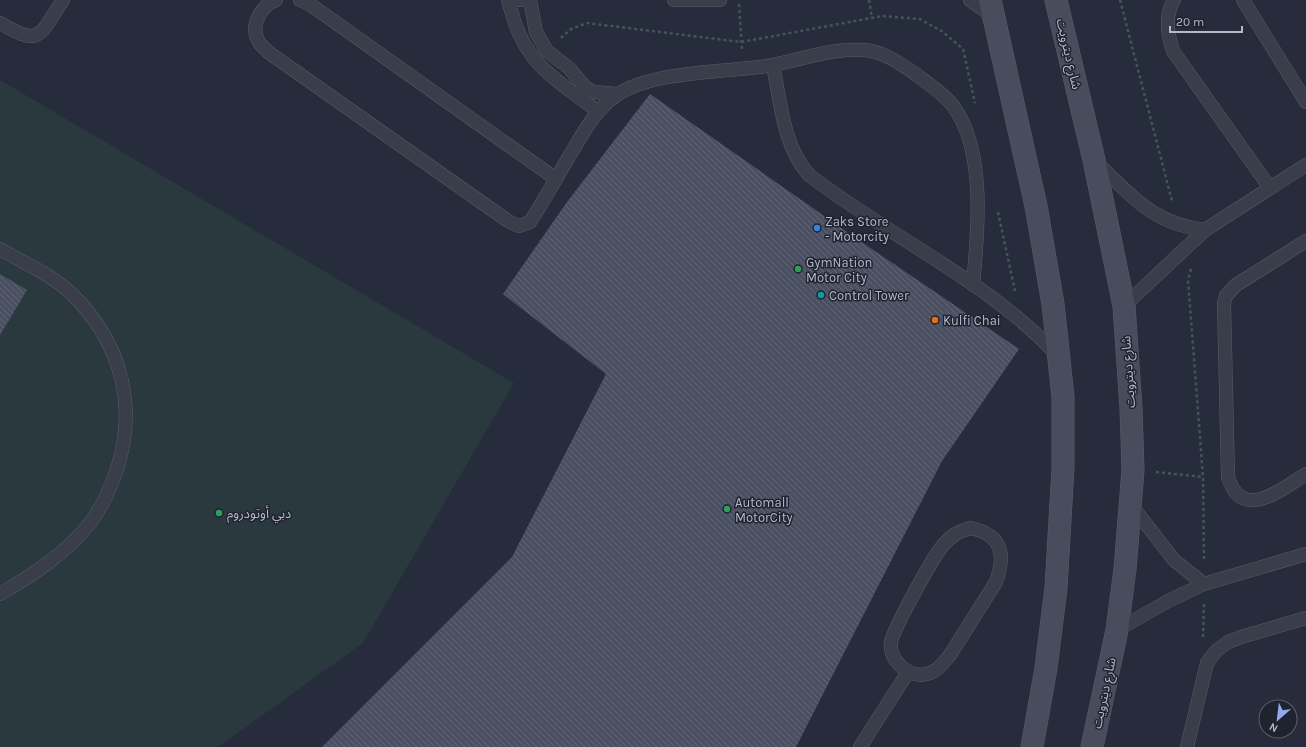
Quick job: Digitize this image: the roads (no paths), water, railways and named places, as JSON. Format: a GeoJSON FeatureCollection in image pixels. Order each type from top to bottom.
{"type":"FeatureCollection","features":[{"type":"Feature","properties":{"kind":"street","name":"شارع ديترويت"},"geometry":{"type":"LineString","coordinates":[[1058,2],[1094,160],[1124,306],[1131,408],[1133,470],[1125,569],[1117,630],[1092,747]]}},
{"type":"Feature","properties":{"kind":"street"},"geometry":{"type":"LineString","coordinates":[[992,9],[1036,206],[1053,304],[1063,397],[1063,468],[1056,588],[1046,668],[1032,747]]}},
{"type":"Feature","properties":{"kind":"lane"},"geometry":{"type":"LineString","coordinates":[[0,23],[23,36],[32,38],[41,34],[63,0]]}},
{"type":"Feature","properties":{"kind":"lane"},"geometry":{"type":"LineString","coordinates":[[276,0],[269,3],[259,14],[256,28],[259,42],[268,52],[508,221],[519,226],[530,222],[586,127],[598,112],[617,94]]}},
{"type":"Feature","properties":{"kind":"lane"},"geometry":{"type":"LineString","coordinates":[[300,0],[311,5],[556,180]]}},
{"type":"Feature","properties":{"kind":"lane"},"geometry":{"type":"LineString","coordinates":[[508,0],[520,36],[529,52],[540,65],[598,112]]}},
{"type":"Feature","properties":{"kind":"lane"},"geometry":{"type":"LineString","coordinates":[[530,0],[536,32],[547,50],[569,68],[586,88],[594,92],[617,94],[660,79],[774,66],[848,49],[866,50],[883,55],[902,65],[943,94],[963,122],[973,157],[979,226],[973,285]]}},
{"type":"Feature","properties":{"kind":"lane"},"geometry":{"type":"LineString","coordinates":[[674,0],[720,0]]}},
{"type":"Feature","properties":{"kind":"lane"},"geometry":{"type":"LineString","coordinates":[[970,0],[992,9]]}},
{"type":"Feature","properties":{"kind":"lane"},"geometry":{"type":"LineString","coordinates":[[1174,0],[1168,19],[1169,35],[1174,51],[1270,188]]}},
{"type":"Feature","properties":{"kind":"lane"},"geometry":{"type":"LineString","coordinates":[[1243,0],[1306,102]]}},
{"type":"Feature","properties":{"kind":"lane"},"geometry":{"type":"LineString","coordinates":[[774,66],[783,115],[793,153],[800,165],[809,175],[973,285],[1021,321],[1058,356]]}},
{"type":"Feature","properties":{"kind":"lane"},"geometry":{"type":"LineString","coordinates":[[1094,160],[1151,213],[1168,222],[1186,228],[1205,230]]}},
{"type":"Feature","properties":{"kind":"lane"},"geometry":{"type":"LineString","coordinates":[[1124,306],[1205,230],[1306,165]]}},
{"type":"Feature","properties":{"kind":"lane"},"geometry":{"type":"LineString","coordinates":[[1306,241],[1236,285],[1226,296],[1223,310],[1227,391],[1228,477],[1231,486],[1242,497],[1256,501],[1266,499],[1306,474]]}},
{"type":"Feature","properties":{"kind":"lane"},"geometry":{"type":"LineString","coordinates":[[0,249],[49,277],[71,293],[89,313],[104,335],[116,359],[124,386],[127,420],[122,456],[109,491],[91,522],[66,549],[0,594]]}},
{"type":"Feature","properties":{"kind":"lane"},"geometry":{"type":"LineString","coordinates":[[1131,505],[1174,560],[1204,584]]}},
{"type":"Feature","properties":{"kind":"lane"},"geometry":{"type":"LineString","coordinates":[[971,528],[985,532],[996,541],[1002,555],[1000,570],[996,582],[950,655],[942,664],[932,672],[920,674],[908,672],[899,665],[892,654],[891,642],[938,551],[956,532],[971,528]]}},
{"type":"Feature","properties":{"kind":"lane"},"geometry":{"type":"LineString","coordinates":[[1117,630],[1168,601],[1204,584],[1306,554]]}},
{"type":"Feature","properties":{"kind":"lane"},"geometry":{"type":"LineString","coordinates":[[1187,747],[1207,663],[1216,651],[1228,642],[1241,637],[1306,618]]}},
{"type":"Feature","properties":{"kind":"lane"},"geometry":{"type":"LineString","coordinates":[[860,747],[908,672]]}},
{"type":"Feature","properties":{"kind":"place","name":"Zaks Store - Motorcity"},"geometry":{"type":"Point","coordinates":[817,228]}},
{"type":"Feature","properties":{"kind":"place","name":"GymNation Motor City"},"geometry":{"type":"Point","coordinates":[798,269]}},
{"type":"Feature","properties":{"kind":"place","name":"Control Tower"},"geometry":{"type":"Point","coordinates":[821,295]}},
{"type":"Feature","properties":{"kind":"place","name":"Kulfi Chai"},"geometry":{"type":"Point","coordinates":[935,320]}},
{"type":"Feature","properties":{"kind":"place","name":"Automall MotorCity"},"geometry":{"type":"Point","coordinates":[727,509]}},
{"type":"Feature","properties":{"kind":"place","name":"دبي أوتودروم"},"geometry":{"type":"Point","coordinates":[219,513]}}]}
